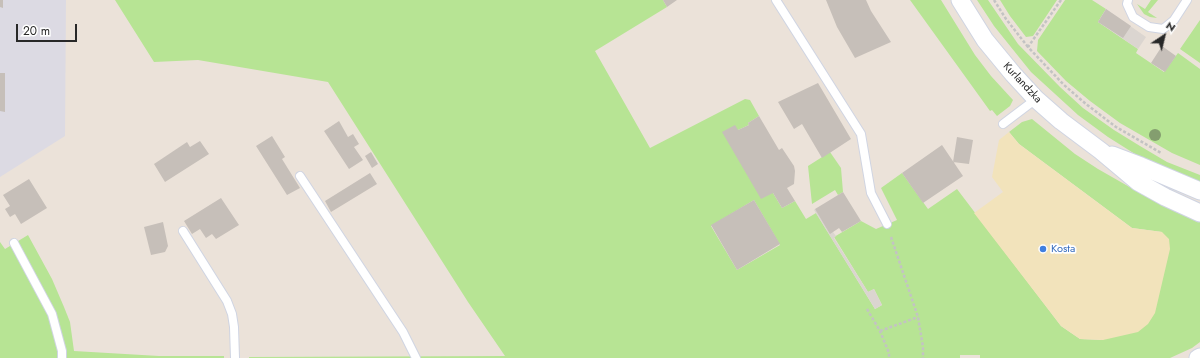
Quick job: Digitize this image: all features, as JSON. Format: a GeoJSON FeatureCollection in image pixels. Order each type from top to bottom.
{"type":"FeatureCollection","features":[{"type":"Feature","properties":{"kind":"street","name":"Kurlandzka"},"geometry":{"type":"LineString","coordinates":[[960,0],[985,40],[1036,99],[1061,121],[1101,151],[1138,182],[1165,197],[1200,213]]}},
{"type":"Feature","properties":{"kind":"street","name":"Kurlandzka"},"geometry":{"type":"LineString","coordinates":[[1101,151],[1200,191]]}},
{"type":"Feature","properties":{"kind":"lane"},"geometry":{"type":"LineString","coordinates":[[776,0],[861,134],[871,193],[887,224]]}},
{"type":"Feature","properties":{"kind":"lane"},"geometry":{"type":"LineString","coordinates":[[1128,0],[1127,4],[1133,17],[1149,27],[1163,29],[1174,20],[1187,0]]}},
{"type":"Feature","properties":{"kind":"lane"},"geometry":{"type":"LineString","coordinates":[[1003,124],[1036,99]]}},
{"type":"Feature","properties":{"kind":"lane"},"geometry":{"type":"LineString","coordinates":[[300,176],[402,332],[416,358]]}},
{"type":"Feature","properties":{"kind":"lane"},"geometry":{"type":"LineString","coordinates":[[183,231],[227,301],[232,314],[234,327],[234,358]]}},
{"type":"Feature","properties":{"kind":"lane"},"geometry":{"type":"LineString","coordinates":[[14,244],[52,314],[62,351],[62,358]]}},
{"type":"Feature","properties":{"kind":"path"},"geometry":{"type":"LineString","coordinates":[[994,0],[1006,19],[1028,47],[1064,85],[1116,127],[1164,154]]}},
{"type":"Feature","properties":{"kind":"path"},"geometry":{"type":"LineString","coordinates":[[1028,47],[1061,0]]}},
{"type":"Feature","properties":{"kind":"path"},"geometry":{"type":"LineString","coordinates":[[887,224],[918,317],[923,347],[923,358]]}},
{"type":"Feature","properties":{"kind":"path"},"geometry":{"type":"LineString","coordinates":[[867,309],[880,331],[889,353],[889,358]]}},
{"type":"Feature","properties":{"kind":"path"},"geometry":{"type":"LineString","coordinates":[[880,331],[918,317]]}},
{"type":"Feature","properties":{"kind":"shaded area"},"geometry":{"type":"Polygon","coordinates":[[[0,0],[66,0],[65,136],[0,177],[0,0]]]}},
{"type":"Feature","properties":{"kind":"shaded area"},"geometry":{"type":"Polygon","coordinates":[[[1106,9],[1146,37],[1138,49],[1098,22],[1106,9]]]}},
{"type":"Feature","properties":{"kind":"shaded area"},"geometry":{"type":"Polygon","coordinates":[[[815,209],[836,236],[834,238],[868,292],[874,289],[882,305],[875,309],[814,210],[815,209]]]}},
{"type":"Feature","properties":{"kind":"green space"},"geometry":{"type":"Polygon","coordinates":[[[115,0],[663,0],[667,7],[595,51],[650,148],[745,99],[750,100],[759,116],[748,123],[749,125],[738,130],[773,193],[782,208],[795,201],[806,219],[816,213],[875,309],[882,305],[874,289],[868,292],[834,237],[861,221],[876,229],[897,220],[881,188],[902,173],[928,209],[957,189],[1061,326],[1080,339],[1103,340],[1162,232],[1132,228],[1019,144],[1009,132],[1022,122],[1032,119],[1075,154],[1098,169],[1147,197],[1200,219],[1200,342],[1192,348],[1170,358],[980,358],[980,355],[960,355],[960,358],[249,358],[505,356],[468,302],[328,82],[198,60],[154,62],[115,0]],[[754,200],[711,226],[737,270],[780,245],[754,200]]]}},
{"type":"Feature","properties":{"kind":"green space"},"geometry":{"type":"Polygon","coordinates":[[[910,0],[941,0],[975,55],[991,76],[1013,100],[1010,106],[997,116],[992,110],[990,111],[910,0]]]}},
{"type":"Feature","properties":{"kind":"green space"},"geometry":{"type":"Polygon","coordinates":[[[977,0],[988,0],[1018,44],[1083,108],[1114,130],[1167,162],[1200,175],[1200,184],[1163,170],[1108,137],[1078,115],[1031,72],[994,26],[977,0]]]}},
{"type":"Feature","properties":{"kind":"green space"},"geometry":{"type":"Polygon","coordinates":[[[1000,0],[1057,0],[1033,36],[1026,37],[1000,0]]]}},
{"type":"Feature","properties":{"kind":"green space"},"geometry":{"type":"Polygon","coordinates":[[[1065,0],[1092,0],[1106,9],[1098,22],[1138,49],[1136,53],[1164,72],[1178,53],[1200,69],[1200,165],[1172,153],[1120,123],[1066,81],[1037,51],[1038,40],[1065,0]]]}},
{"type":"Feature","properties":{"kind":"green space"},"geometry":{"type":"Polygon","coordinates":[[[1151,0],[1158,0],[1148,12],[1157,18],[1144,14],[1137,4],[1145,9],[1151,0]]]}},
{"type":"Feature","properties":{"kind":"green space"},"geometry":{"type":"Polygon","coordinates":[[[1200,20],[1200,63],[1180,49],[1200,20]]]}},
{"type":"Feature","properties":{"kind":"green space"},"geometry":{"type":"Polygon","coordinates":[[[830,152],[841,168],[843,192],[838,195],[835,190],[812,204],[808,166],[830,152]]]}},
{"type":"Feature","properties":{"kind":"green space"},"geometry":{"type":"Polygon","coordinates":[[[28,235],[52,279],[70,322],[74,351],[159,356],[224,356],[224,358],[0,358],[0,242],[5,249],[28,235]]]}},
{"type":"Feature","properties":{"kind":"sand"},"geometry":{"type":"Polygon","coordinates":[[[1009,132],[1019,144],[1132,228],[1162,232],[1169,239],[1170,249],[1155,313],[1148,324],[1138,332],[1103,340],[1080,339],[1061,326],[974,213],[1003,192],[992,177],[999,140],[1009,132]]]}},
{"type":"Feature","properties":{"kind":"building"},"geometry":{"type":"Polygon","coordinates":[[[0,0],[3,0],[3,8],[0,7],[0,0]]]}},
{"type":"Feature","properties":{"kind":"building"},"geometry":{"type":"Polygon","coordinates":[[[663,0],[677,0],[667,7],[663,0]]]}},
{"type":"Feature","properties":{"kind":"building"},"geometry":{"type":"Polygon","coordinates":[[[826,0],[866,0],[871,11],[891,42],[855,58],[837,27],[826,0]]]}},
{"type":"Feature","properties":{"kind":"building"},"geometry":{"type":"Polygon","coordinates":[[[1106,9],[1131,26],[1123,38],[1098,22],[1106,9]]]}},
{"type":"Feature","properties":{"kind":"building"},"geometry":{"type":"Polygon","coordinates":[[[1162,46],[1176,56],[1165,72],[1151,63],[1162,46]]]}},
{"type":"Feature","properties":{"kind":"building"},"geometry":{"type":"Polygon","coordinates":[[[0,73],[5,73],[5,112],[0,111],[0,73]]]}},
{"type":"Feature","properties":{"kind":"building"},"geometry":{"type":"Polygon","coordinates":[[[818,83],[851,139],[822,158],[802,124],[794,129],[778,102],[818,83]]]}},
{"type":"Feature","properties":{"kind":"building"},"geometry":{"type":"Polygon","coordinates":[[[759,116],[779,150],[782,148],[794,166],[794,184],[787,188],[795,201],[782,208],[773,193],[761,199],[722,132],[735,125],[738,130],[749,125],[748,123],[759,116]]]}},
{"type":"Feature","properties":{"kind":"building"},"geometry":{"type":"Polygon","coordinates":[[[339,121],[348,137],[353,134],[359,144],[354,147],[363,160],[349,169],[324,131],[339,121]]]}},
{"type":"Feature","properties":{"kind":"building"},"geometry":{"type":"Polygon","coordinates":[[[272,136],[285,157],[282,159],[300,188],[287,195],[256,146],[272,136]]]}},
{"type":"Feature","properties":{"kind":"building"},"geometry":{"type":"Polygon","coordinates":[[[957,137],[973,140],[969,164],[953,162],[957,137]]]}},
{"type":"Feature","properties":{"kind":"building"},"geometry":{"type":"Polygon","coordinates":[[[200,141],[209,154],[165,182],[154,164],[187,142],[190,147],[200,141]]]}},
{"type":"Feature","properties":{"kind":"building"},"geometry":{"type":"Polygon","coordinates":[[[942,145],[963,176],[923,203],[902,173],[942,145]]]}},
{"type":"Feature","properties":{"kind":"building"},"geometry":{"type":"Polygon","coordinates":[[[371,152],[378,164],[372,168],[365,156],[371,152]]]}},
{"type":"Feature","properties":{"kind":"building"},"geometry":{"type":"Polygon","coordinates":[[[370,173],[377,184],[331,212],[325,201],[370,173]]]}},
{"type":"Feature","properties":{"kind":"building"},"geometry":{"type":"Polygon","coordinates":[[[29,179],[47,208],[21,224],[15,214],[10,217],[5,209],[10,206],[3,195],[29,179]]]}},
{"type":"Feature","properties":{"kind":"building"},"geometry":{"type":"Polygon","coordinates":[[[843,192],[861,221],[842,232],[839,228],[830,234],[815,209],[843,192]]]}},
{"type":"Feature","properties":{"kind":"building"},"geometry":{"type":"Polygon","coordinates":[[[221,198],[239,225],[216,239],[212,234],[206,238],[200,229],[192,234],[184,221],[221,198]]]}},
{"type":"Feature","properties":{"kind":"building"},"geometry":{"type":"Polygon","coordinates":[[[754,200],[780,244],[737,270],[711,225],[754,200]]]}},
{"type":"Feature","properties":{"kind":"building"},"geometry":{"type":"Polygon","coordinates":[[[163,222],[168,246],[165,252],[151,255],[144,227],[163,222]]]}},
{"type":"Feature","properties":{"kind":"place","name":"Kosta"},"geometry":{"type":"Point","coordinates":[1043,249]}}]}
